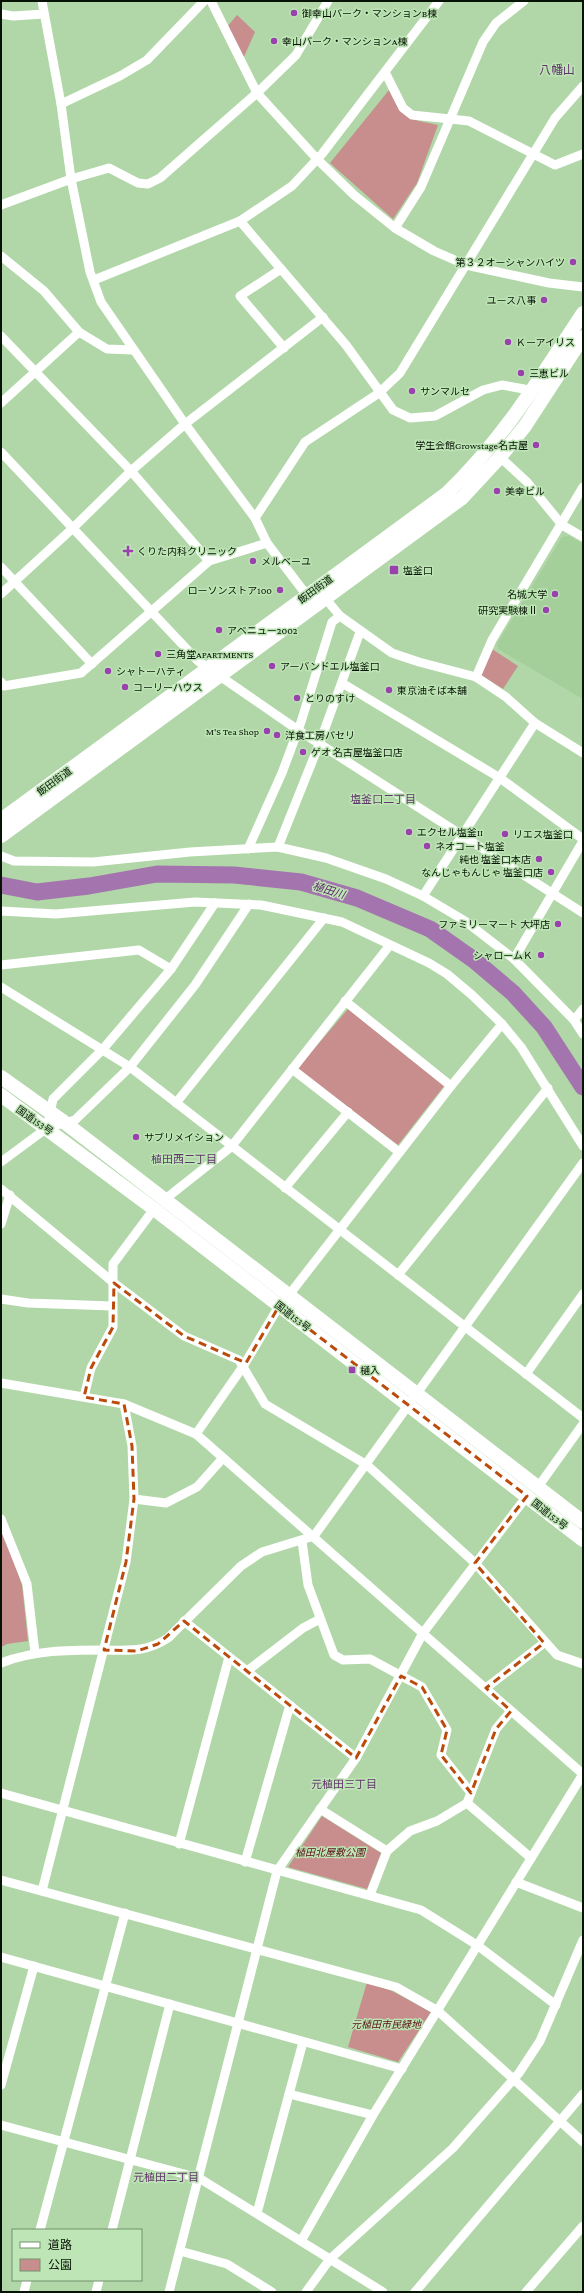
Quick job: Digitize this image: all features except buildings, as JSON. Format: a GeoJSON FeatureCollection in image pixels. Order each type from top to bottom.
{"type":"FeatureCollection","features":[{"type":"Feature","properties":{"kind":"highway","name":"飯田街道"},"geometry":{"type":"LineString","coordinates":[[1,820],[446,494],[486,454],[531,393],[583,313]]}},
{"type":"Feature","properties":{"kind":"highway","name":"飯田街道"},"geometry":{"type":"LineString","coordinates":[[1,836],[462,498],[500,457],[524,426],[583,336]]}},
{"type":"Feature","properties":{"kind":"highway","name":"国道153号"},"geometry":{"type":"LineString","coordinates":[[1,1077],[64,1122],[159,1205],[279,1306],[412,1400],[532,1492],[583,1540]]}},
{"type":"Feature","properties":{"kind":"highway","name":"国道153号"},"geometry":{"type":"LineString","coordinates":[[1,1095],[289,1296],[412,1400]]}},
{"type":"Feature","properties":{"kind":"highway","name":"国道153号"},"geometry":{"type":"LineString","coordinates":[[532,1492],[583,1522]]}},
{"type":"Feature","properties":{"kind":"street"},"geometry":{"type":"LineString","coordinates":[[42,1],[61,104],[71,179],[90,272],[101,302],[185,424],[255,518],[267,543],[308,594],[326,599],[340,616],[360,632],[392,652],[418,662],[476,677],[506,697],[535,723],[583,753]]}},
{"type":"Feature","properties":{"kind":"street"},"geometry":{"type":"LineString","coordinates":[[61,104],[120,76],[147,60],[204,1]]}},
{"type":"Feature","properties":{"kind":"street"},"geometry":{"type":"LineString","coordinates":[[211,1],[257,93],[317,159],[354,195],[394,228],[434,252],[466,265],[548,283],[583,287]]}},
{"type":"Feature","properties":{"kind":"street"},"geometry":{"type":"LineString","coordinates":[[1,205],[71,179],[109,168],[138,183],[148,184],[160,178],[257,93],[296,55],[328,1]]}},
{"type":"Feature","properties":{"kind":"street"},"geometry":{"type":"LineString","coordinates":[[94,280],[240,221],[292,186],[317,159],[439,1]]}},
{"type":"Feature","properties":{"kind":"street"},"geometry":{"type":"LineString","coordinates":[[394,228],[421,186],[483,42],[496,23],[524,1]]}},
{"type":"Feature","properties":{"kind":"street"},"geometry":{"type":"LineString","coordinates":[[1,14],[13,16],[44,14]]}},
{"type":"Feature","properties":{"kind":"street"},"geometry":{"type":"LineString","coordinates":[[385,72],[403,108],[412,115],[450,121],[469,121],[556,165],[583,154]]}},
{"type":"Feature","properties":{"kind":"street"},"geometry":{"type":"LineString","coordinates":[[255,518],[305,442],[379,394],[400,373],[554,118],[583,86]]}},
{"type":"Feature","properties":{"kind":"street"},"geometry":{"type":"LineString","coordinates":[[240,221],[346,345],[379,394],[392,410],[410,418],[435,416],[483,390],[502,385],[524,389],[531,393]]}},
{"type":"Feature","properties":{"kind":"street"},"geometry":{"type":"LineString","coordinates":[[1,256],[44,291],[79,332],[107,349],[133,350]]}},
{"type":"Feature","properties":{"kind":"street"},"geometry":{"type":"LineString","coordinates":[[281,270],[240,296],[284,348]]}},
{"type":"Feature","properties":{"kind":"street"},"geometry":{"type":"LineString","coordinates":[[1,594],[73,528],[131,471],[185,424],[322,317]]}},
{"type":"Feature","properties":{"kind":"street"},"geometry":{"type":"LineString","coordinates":[[1,403],[79,332]]}},
{"type":"Feature","properties":{"kind":"street"},"geometry":{"type":"LineString","coordinates":[[1,336],[131,471],[209,561]]}},
{"type":"Feature","properties":{"kind":"street"},"geometry":{"type":"LineString","coordinates":[[1,452],[198,661],[298,730],[320,742],[553,892],[583,913]]}},
{"type":"Feature","properties":{"kind":"street"},"geometry":{"type":"LineString","coordinates":[[500,457],[527,482],[562,525],[583,537]]}},
{"type":"Feature","properties":{"kind":"street"},"geometry":{"type":"LineString","coordinates":[[476,677],[492,640],[562,525],[583,487]]}},
{"type":"Feature","properties":{"kind":"street"},"geometry":{"type":"LineString","coordinates":[[1,682],[4,686],[81,673],[209,561],[267,543]]}},
{"type":"Feature","properties":{"kind":"street"},"geometry":{"type":"LineString","coordinates":[[1,567],[92,664]]}},
{"type":"Feature","properties":{"kind":"street"},"geometry":{"type":"LineString","coordinates":[[248,849],[282,774],[298,730],[332,622],[340,616]]}},
{"type":"Feature","properties":{"kind":"street"},"geometry":{"type":"LineString","coordinates":[[278,847],[320,742],[360,632]]}},
{"type":"Feature","properties":{"kind":"street"},"geometry":{"type":"LineString","coordinates":[[342,683],[500,778],[583,840],[514,959]]}},
{"type":"Feature","properties":{"kind":"street"},"geometry":{"type":"LineString","coordinates":[[423,896],[535,723]]}},
{"type":"Feature","properties":{"kind":"street"},"geometry":{"type":"LineString","coordinates":[[1,856],[14,861],[93,862],[190,852],[278,847],[354,867],[423,896],[477,929],[514,959],[574,1020],[583,1034]]}},
{"type":"Feature","properties":{"kind":"street"},"geometry":{"type":"LineString","coordinates":[[1,911],[56,914],[195,902],[261,905],[342,922],[429,963],[448,974],[502,1024],[530,1059],[583,1146]]}},
{"type":"Feature","properties":{"kind":"street"},"geometry":{"type":"LineString","coordinates":[[47,1128],[49,1112],[53,1099],[103,1049],[171,969],[216,903]]}},
{"type":"Feature","properties":{"kind":"street"},"geometry":{"type":"LineString","coordinates":[[1,1162],[47,1128],[75,1120],[130,1067],[195,985],[248,904]]}},
{"type":"Feature","properties":{"kind":"street"},"geometry":{"type":"LineString","coordinates":[[176,1103],[324,918]]}},
{"type":"Feature","properties":{"kind":"street"},"geometry":{"type":"LineString","coordinates":[[84,1397],[91,1368],[113,1326],[113,1264],[159,1205],[231,1147],[390,945]]}},
{"type":"Feature","properties":{"kind":"street"},"geometry":{"type":"LineString","coordinates":[[1,965],[139,950],[171,969]]}},
{"type":"Feature","properties":{"kind":"street"},"geometry":{"type":"LineString","coordinates":[[1,987],[130,1067],[231,1147],[583,1418]]}},
{"type":"Feature","properties":{"kind":"street"},"geometry":{"type":"LineString","coordinates":[[346,1001],[451,1086]]}},
{"type":"Feature","properties":{"kind":"street"},"geometry":{"type":"LineString","coordinates":[[574,1020],[583,1009]]}},
{"type":"Feature","properties":{"kind":"street"},"geometry":{"type":"LineString","coordinates":[[289,1296],[399,1152],[502,1024]]}},
{"type":"Feature","properties":{"kind":"street"},"geometry":{"type":"LineString","coordinates":[[292,1069],[399,1152]]}},
{"type":"Feature","properties":{"kind":"street"},"geometry":{"type":"LineString","coordinates":[[398,1276],[548,1088]]}},
{"type":"Feature","properties":{"kind":"street"},"geometry":{"type":"LineString","coordinates":[[285,1188],[348,1112]]}},
{"type":"Feature","properties":{"kind":"street"},"geometry":{"type":"LineString","coordinates":[[1,1663],[35,1653],[104,1650],[137,1651],[158,1644],[241,1566],[262,1552],[302,1541],[314,1536],[367,1465],[412,1400],[583,1163]]}},
{"type":"Feature","properties":{"kind":"street"},"geometry":{"type":"LineString","coordinates":[[1,1189],[114,1283],[184,1336],[239,1360],[244,1365],[265,1404],[367,1465],[475,1563],[544,1643],[557,1655],[583,1664]]}},
{"type":"Feature","properties":{"kind":"street"},"geometry":{"type":"LineString","coordinates":[[1,1224],[10,1196]]}},
{"type":"Feature","properties":{"kind":"street"},"geometry":{"type":"LineString","coordinates":[[526,1374],[583,1294]]}},
{"type":"Feature","properties":{"kind":"street"},"geometry":{"type":"LineString","coordinates":[[1,1298],[28,1303],[112,1306]]}},
{"type":"Feature","properties":{"kind":"street"},"geometry":{"type":"LineString","coordinates":[[196,1434],[244,1365],[279,1306]]}},
{"type":"Feature","properties":{"kind":"street"},"geometry":{"type":"LineString","coordinates":[[1,1383],[124,1404],[196,1434],[314,1536],[583,1774],[374,2114],[301,2241]]}},
{"type":"Feature","properties":{"kind":"street"},"geometry":{"type":"LineString","coordinates":[[42,1890],[126,1562],[134,1499],[132,1446],[124,1404]]}},
{"type":"Feature","properties":{"kind":"street"},"geometry":{"type":"LineString","coordinates":[[169,2292],[277,1871],[356,1758],[423,1633],[475,1563],[532,1492],[583,1424]]}},
{"type":"Feature","properties":{"kind":"street"},"geometry":{"type":"LineString","coordinates":[[134,1499],[166,1504],[197,1488],[224,1458]]}},
{"type":"Feature","properties":{"kind":"street"},"geometry":{"type":"LineString","coordinates":[[1,1519],[27,1584],[35,1653]]}},
{"type":"Feature","properties":{"kind":"street"},"geometry":{"type":"LineString","coordinates":[[302,1541],[308,1585],[334,1655],[343,1660],[370,1659],[422,1688],[447,1730],[441,1755],[471,1793]]}},
{"type":"Feature","properties":{"kind":"street"},"geometry":{"type":"LineString","coordinates":[[247,1671],[303,1628],[320,1619]]}},
{"type":"Feature","properties":{"kind":"street"},"geometry":{"type":"LineString","coordinates":[[184,1621],[356,1758]]}},
{"type":"Feature","properties":{"kind":"street"},"geometry":{"type":"LineString","coordinates":[[486,1688],[544,1643]]}},
{"type":"Feature","properties":{"kind":"street"},"geometry":{"type":"LineString","coordinates":[[179,1844],[229,1657]]}},
{"type":"Feature","properties":{"kind":"street"},"geometry":{"type":"LineString","coordinates":[[245,1862],[290,1705]]}},
{"type":"Feature","properties":{"kind":"street"},"geometry":{"type":"LineString","coordinates":[[370,1895],[387,1852],[410,1831],[437,1821],[467,1803],[496,1729],[511,1711]]}},
{"type":"Feature","properties":{"kind":"street"},"geometry":{"type":"LineString","coordinates":[[1,1794],[61,1812],[421,1910],[477,1945],[556,2005]]}},
{"type":"Feature","properties":{"kind":"street"},"geometry":{"type":"LineString","coordinates":[[467,1803],[531,1858]]}},
{"type":"Feature","properties":{"kind":"street"},"geometry":{"type":"LineString","coordinates":[[320,1809],[387,1852]]}},
{"type":"Feature","properties":{"kind":"street"},"geometry":{"type":"LineString","coordinates":[[1,1880],[257,1948],[396,1987],[438,2011],[583,2142]]}},
{"type":"Feature","properties":{"kind":"street"},"geometry":{"type":"LineString","coordinates":[[516,1882],[583,1908]]}},
{"type":"Feature","properties":{"kind":"street"},"geometry":{"type":"LineString","coordinates":[[40,2229],[125,1913]]}},
{"type":"Feature","properties":{"kind":"street"},"geometry":{"type":"LineString","coordinates":[[306,2292],[330,2259],[453,2148],[513,2079],[540,2041],[583,1940]]}},
{"type":"Feature","properties":{"kind":"street"},"geometry":{"type":"LineString","coordinates":[[1,1957],[402,2069]]}},
{"type":"Feature","properties":{"kind":"street"},"geometry":{"type":"LineString","coordinates":[[1,2086],[34,1966]]}},
{"type":"Feature","properties":{"kind":"street"},"geometry":{"type":"LineString","coordinates":[[112,2229],[170,2004]]}},
{"type":"Feature","properties":{"kind":"street"},"geometry":{"type":"LineString","coordinates":[[257,2213],[302,2042]]}},
{"type":"Feature","properties":{"kind":"street"},"geometry":{"type":"LineString","coordinates":[[289,2094],[374,2114]]}},
{"type":"Feature","properties":{"kind":"street"},"geometry":{"type":"LineString","coordinates":[[415,2292],[583,2094]]}},
{"type":"Feature","properties":{"kind":"street"},"geometry":{"type":"LineString","coordinates":[[1,2125],[199,2178],[383,2292]]}},
{"type":"Feature","properties":{"kind":"street"},"geometry":{"type":"LineString","coordinates":[[526,2292],[583,2226]]}},
{"type":"Feature","properties":{"kind":"street"},"geometry":{"type":"LineString","coordinates":[[180,2250],[227,2264],[272,2292]]}},
{"type":"Feature","properties":{"kind":"street"},"geometry":{"type":"LineString","coordinates":[[24,2292],[27,2281]]}},
{"type":"Feature","properties":{"kind":"street"},"geometry":{"type":"LineString","coordinates":[[96,2292],[99,2281]]}},
{"type":"Feature","properties":{"kind":"highlighted area"},"geometry":{"type":"Polygon","coordinates":[[[114,1283],[184,1336],[246,1363],[279,1306],[527,1496],[475,1563],[544,1643],[486,1688],[511,1711],[496,1729],[471,1793],[441,1755],[447,1730],[422,1687],[401,1676],[356,1758],[184,1621],[158,1644],[137,1651],[104,1650],[126,1562],[134,1499],[132,1446],[124,1404],[84,1397],[91,1368],[113,1327],[114,1283]]]}},
{"type":"Feature","properties":{"kind":"shaded area","name":"名城大学"},"geometry":{"type":"Polygon","coordinates":[[[569,536],[583,544],[583,699],[498,649],[497,644],[562,537],[569,536]]]}},
{"type":"Feature","properties":{"kind":"green space"},"geometry":{"type":"Polygon","coordinates":[[[237,15],[255,32],[243,59],[226,28],[237,15]]]}},
{"type":"Feature","properties":{"kind":"green space"},"geometry":{"type":"Polygon","coordinates":[[[389,90],[398,108],[407,116],[412,119],[438,125],[417,183],[393,219],[330,163],[389,90]]]}},
{"type":"Feature","properties":{"kind":"green space"},"geometry":{"type":"Polygon","coordinates":[[[492,649],[518,666],[503,689],[481,675],[492,649]]]}},
{"type":"Feature","properties":{"kind":"green space"},"geometry":{"type":"Polygon","coordinates":[[[348,1009],[444,1086],[398,1145],[297,1069],[348,1009]]]}},
{"type":"Feature","properties":{"kind":"green space"},"geometry":{"type":"Polygon","coordinates":[[[1,1524],[22,1585],[28,1641],[7,1644],[1,1647],[1,1524]]]}},
{"type":"Feature","properties":{"kind":"green space","name":"植田北屋敷公園"},"geometry":{"type":"Polygon","coordinates":[[[322,1816],[381,1853],[367,1889],[288,1867],[322,1816]]]}},
{"type":"Feature","properties":{"kind":"green space","name":"元植田市民緑地"},"geometry":{"type":"Polygon","coordinates":[[[367,1982],[392,1991],[431,2012],[398,2062],[348,2047],[367,1982]]]}},
{"type":"Feature","properties":{"kind":"waterway","name":"植田川"},"geometry":{"type":"LineString","coordinates":[[1,885],[37,892],[89,886],[157,874],[234,875],[301,882],[357,898],[430,929],[474,960],[513,993],[544,1027],[583,1087]]}},
{"type":"Feature","properties":{"kind":"place","name":"御幸山パーク・マンションB棟"},"geometry":{"type":"Point","coordinates":[294,13]}},
{"type":"Feature","properties":{"kind":"place","name":"幸山パーク・マンションA棟"},"geometry":{"type":"Point","coordinates":[274,41]}},
{"type":"Feature","properties":{"kind":"place","name":"第３２オーシャンハイツ"},"geometry":{"type":"Point","coordinates":[573,262]}},
{"type":"Feature","properties":{"kind":"place","name":"ユース八事"},"geometry":{"type":"Point","coordinates":[544,300]}},
{"type":"Feature","properties":{"kind":"place","name":"Ｋーアイリス"},"geometry":{"type":"Point","coordinates":[508,342]}},
{"type":"Feature","properties":{"kind":"place","name":"三恵ビル"},"geometry":{"type":"Point","coordinates":[521,373]}},
{"type":"Feature","properties":{"kind":"place","name":"サンマルセ"},"geometry":{"type":"Point","coordinates":[412,391]}},
{"type":"Feature","properties":{"kind":"place","name":"学生会館Growstage名古屋"},"geometry":{"type":"Point","coordinates":[536,445]}},
{"type":"Feature","properties":{"kind":"place","name":"美幸ビル"},"geometry":{"type":"Point","coordinates":[497,491]}},
{"type":"Feature","properties":{"kind":"place","name":"くりた内科クリニック"},"geometry":{"type":"Point","coordinates":[128,551]}},
{"type":"Feature","properties":{"kind":"place","name":"メルベーユ"},"geometry":{"type":"Point","coordinates":[253,561]}},
{"type":"Feature","properties":{"kind":"place","name":"塩釜口"},"geometry":{"type":"Point","coordinates":[394,570]}},
{"type":"Feature","properties":{"kind":"place","name":"ローソンストア100"},"geometry":{"type":"Point","coordinates":[280,590]}},
{"type":"Feature","properties":{"kind":"place","name":"名城大学"},"geometry":{"type":"Point","coordinates":[555,594]}},
{"type":"Feature","properties":{"kind":"place","name":"研究実験棟Ⅱ"},"geometry":{"type":"Point","coordinates":[546,610]}},
{"type":"Feature","properties":{"kind":"place","name":"アベニュー2002"},"geometry":{"type":"Point","coordinates":[219,630]}},
{"type":"Feature","properties":{"kind":"place","name":"三角堂APARTMENTS"},"geometry":{"type":"Point","coordinates":[158,654]}},
{"type":"Feature","properties":{"kind":"place","name":"アーバンドエル塩釜口"},"geometry":{"type":"Point","coordinates":[272,666]}},
{"type":"Feature","properties":{"kind":"place","name":"シャトーハティ"},"geometry":{"type":"Point","coordinates":[108,671]}},
{"type":"Feature","properties":{"kind":"place","name":"コーリーハウス"},"geometry":{"type":"Point","coordinates":[125,687]}},
{"type":"Feature","properties":{"kind":"place","name":"東京油そば本舗"},"geometry":{"type":"Point","coordinates":[389,690]}},
{"type":"Feature","properties":{"kind":"place","name":"とりのすけ"},"geometry":{"type":"Point","coordinates":[297,698]}},
{"type":"Feature","properties":{"kind":"place","name":"M'S Tea Shop"},"geometry":{"type":"Point","coordinates":[267,731]}},
{"type":"Feature","properties":{"kind":"place","name":"洋食工房パセリ"},"geometry":{"type":"Point","coordinates":[277,735]}},
{"type":"Feature","properties":{"kind":"place","name":"ゲオ 名古屋塩釜口店"},"geometry":{"type":"Point","coordinates":[303,752]}},
{"type":"Feature","properties":{"kind":"place","name":"エクセル塩釜II"},"geometry":{"type":"Point","coordinates":[409,832]}},
{"type":"Feature","properties":{"kind":"place","name":"リエス塩釜口"},"geometry":{"type":"Point","coordinates":[505,834]}},
{"type":"Feature","properties":{"kind":"place","name":"ネオコート塩釜"},"geometry":{"type":"Point","coordinates":[427,846]}},
{"type":"Feature","properties":{"kind":"place","name":"純也 塩釜口本店"},"geometry":{"type":"Point","coordinates":[539,859]}},
{"type":"Feature","properties":{"kind":"place","name":"なんじゃもんじゃ 塩釜口店"},"geometry":{"type":"Point","coordinates":[551,872]}},
{"type":"Feature","properties":{"kind":"place","name":"ファミリーマート 大坪店"},"geometry":{"type":"Point","coordinates":[558,924]}},
{"type":"Feature","properties":{"kind":"place","name":"シャロームＫ"},"geometry":{"type":"Point","coordinates":[541,955]}},
{"type":"Feature","properties":{"kind":"place","name":"サブリメイション"},"geometry":{"type":"Point","coordinates":[136,1137]}},
{"type":"Feature","properties":{"kind":"place","name":"樋入"},"geometry":{"type":"Point","coordinates":[352,1370]}},
{"type":"Feature","properties":{"kind":"district","name":"八幡山"},"geometry":{"type":"Point","coordinates":[557,70]}},
{"type":"Feature","properties":{"kind":"district","name":"塩釜口二丁目"},"geometry":{"type":"Point","coordinates":[383,799]}},
{"type":"Feature","properties":{"kind":"district","name":"植田西二丁目"},"geometry":{"type":"Point","coordinates":[184,1159]}},
{"type":"Feature","properties":{"kind":"district","name":"元植田三丁目"},"geometry":{"type":"Point","coordinates":[344,1784]}},
{"type":"Feature","properties":{"kind":"district","name":"元植田二丁目"},"geometry":{"type":"Point","coordinates":[166,2177]}}]}
